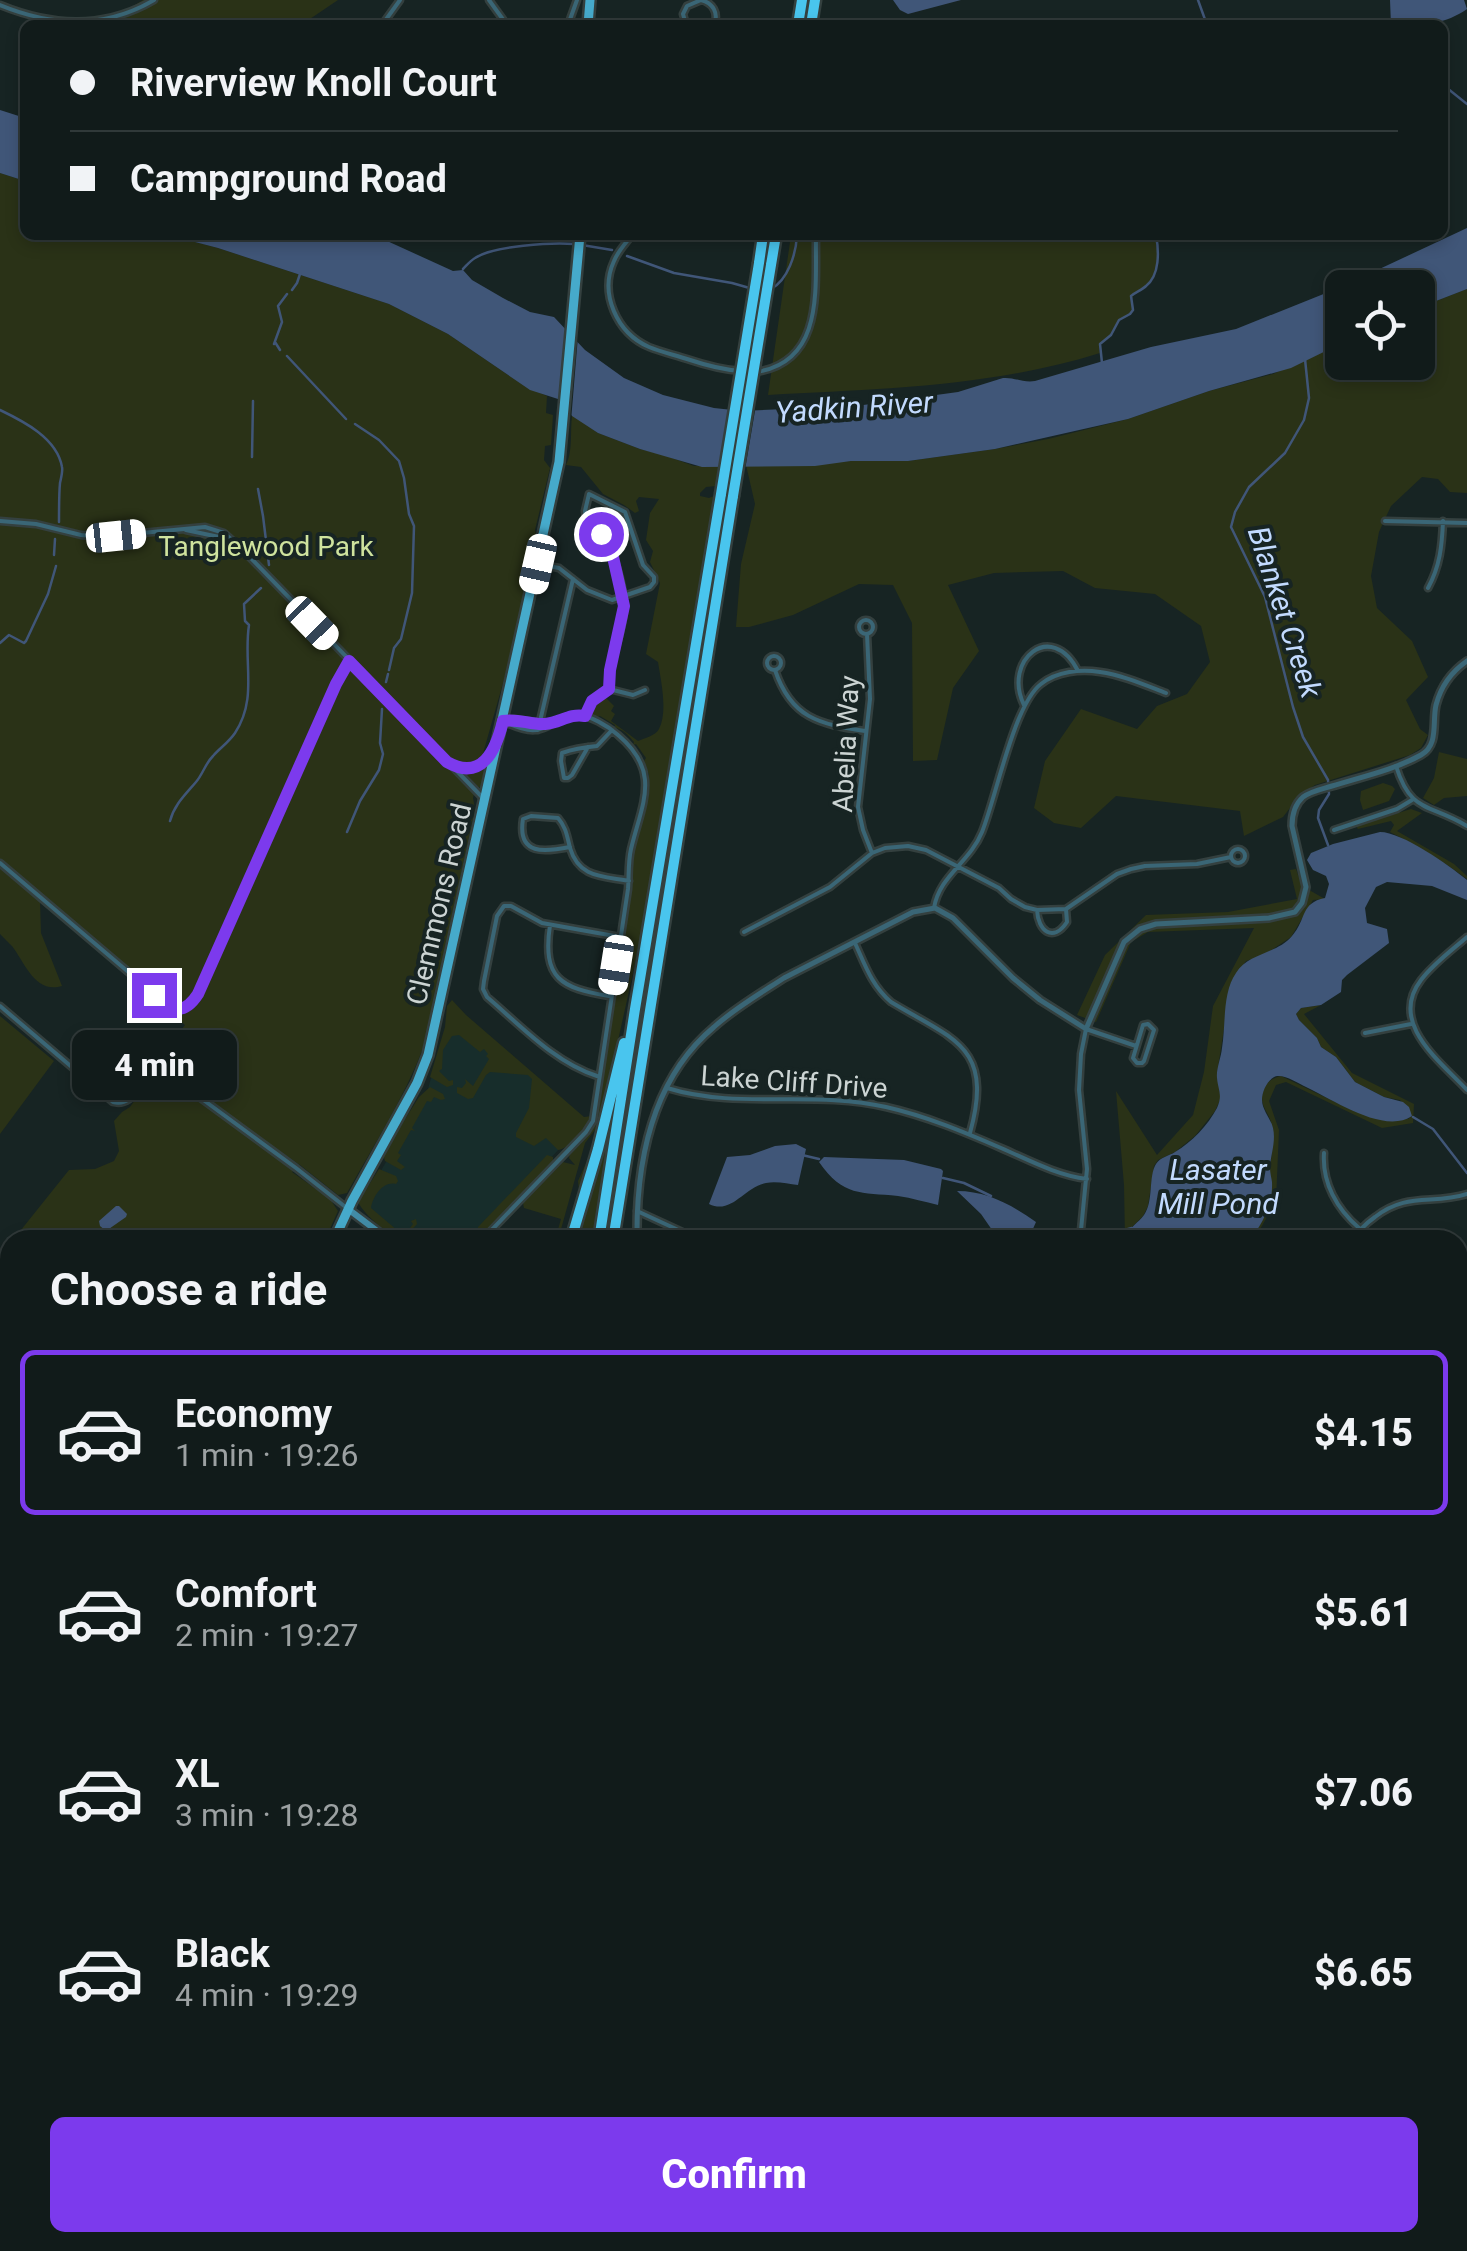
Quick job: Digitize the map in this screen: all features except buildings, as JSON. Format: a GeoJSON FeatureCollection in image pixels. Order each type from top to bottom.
{"type":"FeatureCollection","features":[{"type":"Feature","properties":{"kind":"highway"},"geometry":{"type":"LineString","coordinates":[[615,1230],[765,264],[764,240]]}},
{"type":"Feature","properties":{"kind":"highway"},"geometry":{"type":"LineString","coordinates":[[765,264],[774,240]]}},
{"type":"Feature","properties":{"kind":"highway"},"geometry":{"type":"LineString","coordinates":[[601,1230],[635,1009],[727,495]]}},
{"type":"Feature","properties":{"kind":"highway"},"geometry":{"type":"LineString","coordinates":[[574,1230],[635,1009]]}},
{"type":"Feature","properties":{"kind":"highway"},"geometry":{"type":"LineString","coordinates":[[620,1204],[621,1230]]}},
{"type":"Feature","properties":{"kind":"main road","name":"Clemmons Road"},"geometry":{"type":"LineString","coordinates":[[339,1230],[425,1065],[562,442],[580,240]]}},
{"type":"Feature","properties":{"kind":"main road"},"geometry":{"type":"LineString","coordinates":[[348,1209],[376,1230]]}},
{"type":"Feature","properties":{"kind":"street"},"geometry":{"type":"LineString","coordinates":[[102,20],[124,15],[154,0]]}},
{"type":"Feature","properties":{"kind":"street"},"geometry":{"type":"LineString","coordinates":[[685,20],[684,12],[689,4],[705,0]]}},
{"type":"Feature","properties":{"kind":"street"},"geometry":{"type":"LineString","coordinates":[[0,5],[40,18],[66,20]]}},
{"type":"Feature","properties":{"kind":"street"},"geometry":{"type":"LineString","coordinates":[[628,240],[613,262],[610,276],[612,305],[628,332],[650,347],[678,356],[754,372],[782,364],[796,353],[809,332],[816,240]]}},
{"type":"Feature","properties":{"kind":"street"},"geometry":{"type":"LineString","coordinates":[[538,564],[559,568],[587,590],[612,600],[624,598],[650,587],[654,577],[643,564],[625,512],[589,494],[585,518],[610,549],[624,598],[609,689]]}},
{"type":"Feature","properties":{"kind":"street"},"geometry":{"type":"LineString","coordinates":[[0,521],[36,524],[92,537],[200,526],[214,528],[227,536],[486,800]]}},
{"type":"Feature","properties":{"kind":"street"},"geometry":{"type":"LineString","coordinates":[[1428,588],[1442,552],[1443,521]]}},
{"type":"Feature","properties":{"kind":"street"},"geometry":{"type":"LineString","coordinates":[[1385,522],[1467,523]]}},
{"type":"Feature","properties":{"kind":"street"},"geometry":{"type":"LineString","coordinates":[[538,727],[573,579]]}},
{"type":"Feature","properties":{"kind":"street","name":"Abelia Way"},"geometry":{"type":"LineString","coordinates":[[867,634],[870,699],[858,808],[872,853]]}},
{"type":"Feature","properties":{"kind":"street"},"geometry":{"type":"LineString","coordinates":[[1024,706],[1018,694],[1018,676],[1029,653],[1045,646],[1061,649],[1078,671]]}},
{"type":"Feature","properties":{"kind":"street"},"geometry":{"type":"LineString","coordinates":[[0,863],[160,1000],[176,1009],[186,1008],[198,994],[349,661]]}},
{"type":"Feature","properties":{"kind":"street"},"geometry":{"type":"LineString","coordinates":[[1081,1230],[1086,1149],[1079,1090],[1081,1054],[1086,1029],[1124,942],[1140,929],[1156,924],[1269,918],[1298,909],[1306,888],[1292,826],[1296,806],[1304,796],[1396,766],[1429,750],[1440,692],[1448,678],[1467,661]]}},
{"type":"Feature","properties":{"kind":"street"},"geometry":{"type":"LineString","coordinates":[[774,670],[786,696],[810,718],[865,731]]}},
{"type":"Feature","properties":{"kind":"street"},"geometry":{"type":"LineString","coordinates":[[934,908],[939,890],[975,848],[1024,706],[1040,684],[1078,671],[1103,672],[1166,693]]}},
{"type":"Feature","properties":{"kind":"street"},"geometry":{"type":"LineString","coordinates":[[585,716],[592,701],[609,689],[634,694],[645,690]]}},
{"type":"Feature","properties":{"kind":"street"},"geometry":{"type":"LineString","coordinates":[[491,1230],[591,1125],[630,854],[642,814],[646,780],[641,762],[628,744],[612,730],[585,716],[567,716],[538,727],[514,719],[503,721]]}},
{"type":"Feature","properties":{"kind":"street"},"geometry":{"type":"LineString","coordinates":[[588,747],[572,775],[564,778],[564,752],[588,747],[600,745],[612,730]]}},
{"type":"Feature","properties":{"kind":"street"},"geometry":{"type":"LineString","coordinates":[[447,762],[474,768],[484,762],[497,743]]}},
{"type":"Feature","properties":{"kind":"street"},"geometry":{"type":"LineString","coordinates":[[1396,766],[1412,800],[1467,826]]}},
{"type":"Feature","properties":{"kind":"street"},"geometry":{"type":"LineString","coordinates":[[1334,830],[1397,809],[1412,800]]}},
{"type":"Feature","properties":{"kind":"street"},"geometry":{"type":"LineString","coordinates":[[570,847],[533,850],[522,828],[523,820],[531,816],[558,818],[582,869],[629,881]]}},
{"type":"Feature","properties":{"kind":"street"},"geometry":{"type":"LineString","coordinates":[[744,932],[830,887],[872,853],[885,848],[908,846],[926,850],[999,888],[1010,899],[1037,910],[1066,910],[1117,874],[1132,869],[1210,863],[1231,857]]}},
{"type":"Feature","properties":{"kind":"street"},"geometry":{"type":"LineString","coordinates":[[599,1076],[563,1060],[483,989],[502,907],[511,906],[550,926],[620,937]]}},
{"type":"Feature","properties":{"kind":"street"},"geometry":{"type":"LineString","coordinates":[[638,1230],[637,1210],[651,1125],[666,1088],[693,1048],[714,1026],[784,978],[912,912],[934,908],[954,918],[987,954],[1040,1000],[1086,1029],[1136,1046]]}},
{"type":"Feature","properties":{"kind":"street"},"geometry":{"type":"LineString","coordinates":[[1037,910],[1040,927],[1054,933],[1067,922],[1066,910]]}},
{"type":"Feature","properties":{"kind":"street"},"geometry":{"type":"LineString","coordinates":[[550,926],[548,958],[558,977],[572,988],[611,996]]}},
{"type":"Feature","properties":{"kind":"street"},"geometry":{"type":"LineString","coordinates":[[1467,937],[1430,970],[1418,985],[1410,1007],[1418,1036],[1467,1090]]}},
{"type":"Feature","properties":{"kind":"street"},"geometry":{"type":"LineString","coordinates":[[855,943],[883,995],[950,1035],[970,1060],[979,1089],[970,1134]]}},
{"type":"Feature","properties":{"kind":"street"},"geometry":{"type":"LineString","coordinates":[[0,1006],[114,1102],[128,1102],[153,1073],[168,1074],[348,1209]]}},
{"type":"Feature","properties":{"kind":"street"},"geometry":{"type":"LineString","coordinates":[[1365,1033],[1412,1024]]}},
{"type":"Feature","properties":{"kind":"street"},"geometry":{"type":"LineString","coordinates":[[1143,1025],[1151,1025],[1154,1030],[1142,1064],[1134,1061],[1136,1046],[1143,1025]]}},
{"type":"Feature","properties":{"kind":"street","name":"Lake Cliff Drive"},"geometry":{"type":"LineString","coordinates":[[666,1088],[712,1099],[856,1101],[914,1114],[1086,1180]]}},
{"type":"Feature","properties":{"kind":"street"},"geometry":{"type":"LineString","coordinates":[[1324,1153],[1324,1171],[1331,1192],[1360,1228],[1396,1204],[1467,1194]]}},
{"type":"Feature","properties":{"kind":"street"},"geometry":{"type":"LineString","coordinates":[[637,1210],[679,1230]]}},
{"type":"Feature","properties":{"kind":"shaded area"},"geometry":{"type":"Polygon","coordinates":[[[446,1027],[533,1077],[560,1148],[484,1230],[391,1230],[362,1203],[427,1092],[446,1027]]]}},
{"type":"Feature","properties":{"kind":"green space"},"geometry":{"type":"Polygon","coordinates":[[[143,0],[338,0],[308,20],[119,20],[120,14],[143,0]]]}},
{"type":"Feature","properties":{"kind":"green space","name":"Tanglewood Park"},"geometry":{"type":"Polygon","coordinates":[[[0,173],[20,179],[20,240],[187,240],[218,248],[389,304],[448,334],[526,387],[547,396],[546,413],[553,415],[551,445],[545,446],[544,460],[550,468],[535,530],[540,553],[482,757],[480,768],[487,765],[481,788],[476,786],[473,798],[475,809],[424,1046],[398,1103],[347,1193],[338,1195],[158,1067],[157,1062],[185,1025],[40,901],[41,933],[62,986],[45,986],[38,981],[0,934],[0,173]]]}},
{"type":"Feature","properties":{"kind":"green space"},"geometry":{"type":"Polygon","coordinates":[[[790,240],[1156,240],[1155,272],[1150,282],[1135,293],[1133,310],[1102,341],[1100,353],[977,380],[768,395],[790,240]]]}},
{"type":"Feature","properties":{"kind":"green space"},"geometry":{"type":"Polygon","coordinates":[[[1467,289],[1467,493],[1450,492],[1438,479],[1422,477],[1391,506],[1379,532],[1371,576],[1377,608],[1412,641],[1428,677],[1406,700],[1420,729],[1428,735],[1421,748],[1410,755],[1315,785],[1300,795],[1283,817],[1244,836],[1240,811],[1116,796],[1081,828],[1054,823],[1034,808],[1045,761],[1081,709],[1137,729],[1157,706],[1187,694],[1210,662],[1201,626],[1155,594],[1095,588],[1063,571],[994,573],[948,585],[979,651],[953,688],[937,760],[913,761],[912,623],[893,585],[859,584],[793,615],[736,627],[741,564],[755,504],[746,465],[908,461],[1048,439],[1273,374],[1325,351],[1325,380],[1435,380],[1435,301],[1467,289]]]}},
{"type":"Feature","properties":{"kind":"green space"},"geometry":{"type":"Polygon","coordinates":[[[572,415],[598,433],[640,449],[694,466],[719,466],[716,486],[706,487],[700,493],[709,498],[714,496],[645,919],[597,1135],[570,1230],[578,1181],[597,1127],[585,1143],[558,1230],[561,1219],[524,1208],[523,1203],[563,1162],[575,1165],[570,1154],[596,1120],[633,853],[649,786],[646,758],[636,744],[615,725],[600,716],[591,716],[590,709],[606,698],[614,706],[611,721],[638,741],[659,729],[663,705],[658,662],[646,654],[660,583],[650,562],[653,551],[646,540],[650,513],[659,499],[639,497],[639,511],[635,513],[603,494],[581,467],[566,465],[572,415]]]}},
{"type":"Feature","properties":{"kind":"green space"},"geometry":{"type":"Polygon","coordinates":[[[1439,752],[1467,759],[1467,796],[1444,798],[1434,805],[1423,798],[1434,778],[1439,752]]]}},
{"type":"Feature","properties":{"kind":"green space"},"geometry":{"type":"Polygon","coordinates":[[[1383,783],[1395,789],[1389,801],[1363,810],[1361,791],[1383,783]]]}},
{"type":"Feature","properties":{"kind":"green space"},"geometry":{"type":"Polygon","coordinates":[[[1411,809],[1422,813],[1397,831],[1454,864],[1467,879],[1390,832],[1394,825],[1391,821],[1358,829],[1356,826],[1411,809]]]}},
{"type":"Feature","properties":{"kind":"green space"},"geometry":{"type":"Polygon","coordinates":[[[1296,869],[1302,886],[1325,899],[1313,900],[1291,937],[1264,955],[1246,961],[1231,983],[1217,1074],[1221,1098],[1195,1136],[1158,1160],[1148,1206],[1131,1230],[1125,1230],[1116,1091],[1157,1155],[1193,1115],[1204,1072],[1213,1006],[1254,928],[1148,932],[1131,942],[1096,1022],[1077,1015],[1105,955],[1146,915],[1228,912],[1297,899],[1290,870],[1296,869]]]}},
{"type":"Feature","properties":{"kind":"green space"},"geometry":{"type":"Polygon","coordinates":[[[452,1000],[584,1117],[592,1116],[573,1142],[558,1150],[546,1138],[534,1146],[516,1137],[529,1108],[532,1079],[528,1075],[490,1072],[473,1098],[457,1093],[465,1079],[473,1086],[489,1059],[484,1049],[480,1052],[459,1035],[452,1036],[443,1050],[439,1071],[449,1081],[453,1080],[453,1085],[447,1087],[430,1077],[447,1006],[452,1000]]]}},
{"type":"Feature","properties":{"kind":"green space"},"geometry":{"type":"Polygon","coordinates":[[[1321,1005],[1304,1014],[1352,1073],[1414,1104],[1413,1123],[1382,1128],[1286,1082],[1276,1085],[1269,1101],[1279,1130],[1276,1201],[1260,1230],[1250,1230],[1272,1154],[1272,1126],[1262,1100],[1271,1080],[1281,1076],[1356,1112],[1408,1119],[1412,1116],[1400,1100],[1384,1097],[1355,1082],[1299,1020],[1296,1014],[1301,1008],[1321,1005]]]}},
{"type":"Feature","properties":{"kind":"green space"},"geometry":{"type":"Polygon","coordinates":[[[0,1016],[54,1061],[0,1134],[0,1016]]]}},
{"type":"Feature","properties":{"kind":"green space"},"geometry":{"type":"Polygon","coordinates":[[[156,1075],[174,1083],[330,1199],[338,1211],[329,1230],[21,1230],[69,1170],[95,1169],[114,1161],[119,1151],[114,1121],[156,1075]]]}},
{"type":"Feature","properties":{"kind":"green space"},"geometry":{"type":"Polygon","coordinates":[[[430,1087],[445,1099],[434,1097],[427,1101],[412,1128],[415,1131],[411,1130],[398,1153],[401,1155],[397,1161],[405,1167],[401,1170],[385,1161],[383,1154],[419,1097],[430,1087]]]}},
{"type":"Feature","properties":{"kind":"green space"},"geometry":{"type":"Polygon","coordinates":[[[606,1135],[609,1135],[594,1230],[578,1230],[606,1135]]]}},
{"type":"Feature","properties":{"kind":"green space"},"geometry":{"type":"Polygon","coordinates":[[[547,1155],[553,1157],[488,1230],[478,1227],[547,1155]]]}},
{"type":"Feature","properties":{"kind":"green space"},"geometry":{"type":"Polygon","coordinates":[[[379,1169],[396,1176],[396,1184],[379,1190],[371,1208],[397,1230],[378,1225],[358,1202],[379,1169]]]}},
{"type":"Feature","properties":{"kind":"water"},"geometry":{"type":"Polygon","coordinates":[[[893,0],[961,0],[908,14],[893,0]]]}},
{"type":"Feature","properties":{"kind":"water"},"geometry":{"type":"Polygon","coordinates":[[[1390,0],[1464,0],[1467,9],[1445,20],[1391,20],[1390,0]]]}},
{"type":"Feature","properties":{"kind":"water"},"geometry":{"type":"Polygon","coordinates":[[[0,110],[20,116],[20,179],[0,173],[0,110]]]}},
{"type":"Feature","properties":{"kind":"water"},"geometry":{"type":"Polygon","coordinates":[[[1467,228],[1467,289],[1435,301],[1435,270],[1377,270],[1441,240],[1467,228]]]}},
{"type":"Feature","properties":{"kind":"water","name":"Yadkin River"},"geometry":{"type":"Polygon","coordinates":[[[187,240],[385,240],[453,271],[463,270],[472,280],[530,312],[554,317],[585,350],[624,378],[663,395],[742,411],[856,406],[958,392],[1003,378],[1035,381],[1151,347],[1236,329],[1325,293],[1325,351],[1291,368],[1128,419],[995,449],[908,461],[702,467],[598,433],[572,416],[558,399],[530,390],[448,334],[389,304],[187,240]]]}},
{"type":"Feature","properties":{"kind":"water","name":"Lasater Mill Pond"},"geometry":{"type":"Polygon","coordinates":[[[1389,833],[1437,858],[1467,880],[1467,900],[1432,886],[1387,882],[1376,887],[1365,908],[1367,923],[1387,929],[1389,943],[1342,980],[1341,992],[1321,1005],[1301,1008],[1296,1014],[1355,1082],[1403,1102],[1412,1116],[1400,1121],[1373,1118],[1288,1078],[1274,1077],[1266,1085],[1262,1100],[1274,1133],[1271,1197],[1256,1230],[1131,1230],[1147,1209],[1156,1164],[1193,1138],[1217,1108],[1226,999],[1236,973],[1248,961],[1286,942],[1311,904],[1325,898],[1329,884],[1326,876],[1313,870],[1307,860],[1311,853],[1333,844],[1389,833]]]}},
{"type":"Feature","properties":{"kind":"water"},"geometry":{"type":"Polygon","coordinates":[[[796,1144],[806,1149],[798,1185],[766,1183],[725,1206],[709,1204],[727,1157],[796,1144]]]}},
{"type":"Feature","properties":{"kind":"water"},"geometry":{"type":"Polygon","coordinates":[[[824,1157],[904,1160],[941,1169],[938,1205],[854,1191],[828,1173],[819,1162],[824,1157]]]}},
{"type":"Feature","properties":{"kind":"water"},"geometry":{"type":"Polygon","coordinates":[[[957,1191],[999,1200],[1036,1222],[1032,1230],[992,1230],[957,1191]]]}},
{"type":"Feature","properties":{"kind":"water"},"geometry":{"type":"Polygon","coordinates":[[[116,1206],[127,1214],[107,1230],[99,1221],[116,1206]]]}},
{"type":"Feature","properties":{"kind":"pier"},"geometry":{"type":"Polygon","coordinates":[[[566,321],[578,336],[571,421],[559,408],[566,321]]]}},
{"type":"Feature","properties":{"kind":"pier"},"geometry":{"type":"Polygon","coordinates":[[[729,405],[756,405],[745,470],[718,471],[729,405]]]}},
{"type":"Feature","properties":{"kind":"waterway"},"geometry":{"type":"LineString","coordinates":[[1198,0],[1205,20]]}},
{"type":"Feature","properties":{"kind":"waterway"},"geometry":{"type":"LineString","coordinates":[[1448,89],[1467,104]]}},
{"type":"Feature","properties":{"kind":"waterway"},"geometry":{"type":"LineString","coordinates":[[771,289],[790,266],[796,240]]}},
{"type":"Feature","properties":{"kind":"waterway"},"geometry":{"type":"LineString","coordinates":[[1102,363],[1100,344],[1111,335],[1119,320],[1133,310],[1131,296],[1154,276],[1156,240]]}},
{"type":"Feature","properties":{"kind":"waterway"},"geometry":{"type":"LineString","coordinates":[[463,269],[475,258],[495,250],[574,244]]}},
{"type":"Feature","properties":{"kind":"waterway"},"geometry":{"type":"LineString","coordinates":[[582,245],[612,250]]}},
{"type":"Feature","properties":{"kind":"waterway"},"geometry":{"type":"LineString","coordinates":[[627,256],[674,273],[753,289]]}},
{"type":"Feature","properties":{"kind":"waterway"},"geometry":{"type":"LineString","coordinates":[[292,290],[300,274]]}},
{"type":"Feature","properties":{"kind":"waterway"},"geometry":{"type":"LineString","coordinates":[[274,344],[282,322],[278,306],[287,294]]}},
{"type":"Feature","properties":{"kind":"waterway"},"geometry":{"type":"LineString","coordinates":[[275,342],[280,350]]}},
{"type":"Feature","properties":{"kind":"waterway"},"geometry":{"type":"LineString","coordinates":[[287,356],[346,419]]}},
{"type":"Feature","properties":{"kind":"waterway","name":"Blanket Creek"},"geometry":{"type":"LineString","coordinates":[[1305,359],[1309,398],[1304,420],[1285,453],[1249,487],[1231,527],[1265,597],[1303,737],[1328,780],[1329,794],[1318,818],[1328,845]]}},
{"type":"Feature","properties":{"kind":"waterway"},"geometry":{"type":"LineString","coordinates":[[252,457],[253,401]]}},
{"type":"Feature","properties":{"kind":"waterway"},"geometry":{"type":"LineString","coordinates":[[0,410],[38,432],[59,457],[59,522]]}},
{"type":"Feature","properties":{"kind":"waterway"},"geometry":{"type":"LineString","coordinates":[[355,424],[379,440],[399,461],[414,526],[412,593],[389,670]]}},
{"type":"Feature","properties":{"kind":"waterway"},"geometry":{"type":"LineString","coordinates":[[258,489],[269,565]]}},
{"type":"Feature","properties":{"kind":"waterway"},"geometry":{"type":"LineString","coordinates":[[54,555],[55,539]]}},
{"type":"Feature","properties":{"kind":"waterway"},"geometry":{"type":"LineString","coordinates":[[0,643],[9,635],[26,641],[56,566]]}},
{"type":"Feature","properties":{"kind":"waterway"},"geometry":{"type":"LineString","coordinates":[[170,821],[180,800],[242,720],[248,680],[249,625],[244,604],[261,588]]}},
{"type":"Feature","properties":{"kind":"waterway"},"geometry":{"type":"LineString","coordinates":[[386,682],[388,674]]}},
{"type":"Feature","properties":{"kind":"waterway"},"geometry":{"type":"LineString","coordinates":[[347,832],[379,770],[383,754],[382,709]]}},
{"type":"Feature","properties":{"kind":"waterway"},"geometry":{"type":"LineString","coordinates":[[1413,1117],[1433,1129],[1467,1173]]}},
{"type":"Feature","properties":{"kind":"waterway"},"geometry":{"type":"LineString","coordinates":[[802,1155],[819,1159]]}},
{"type":"Feature","properties":{"kind":"waterway"},"geometry":{"type":"LineString","coordinates":[[943,1178],[991,1196]]}},
{"type":"Feature","properties":{"kind":"waterway"},"geometry":{"type":"LineString","coordinates":[[1124,1230],[1132,1228]]}},
{"type":"Feature","properties":{"kind":"route"},"geometry":{"type":"LineString","coordinates":[[154,995],[180,1009],[190,1006],[198,994],[349,661],[447,762],[462,768],[474,768],[484,762],[497,743],[503,721],[550,724],[575,714],[585,716],[592,701],[609,689],[624,610],[613,557],[601,534]]}}]}
